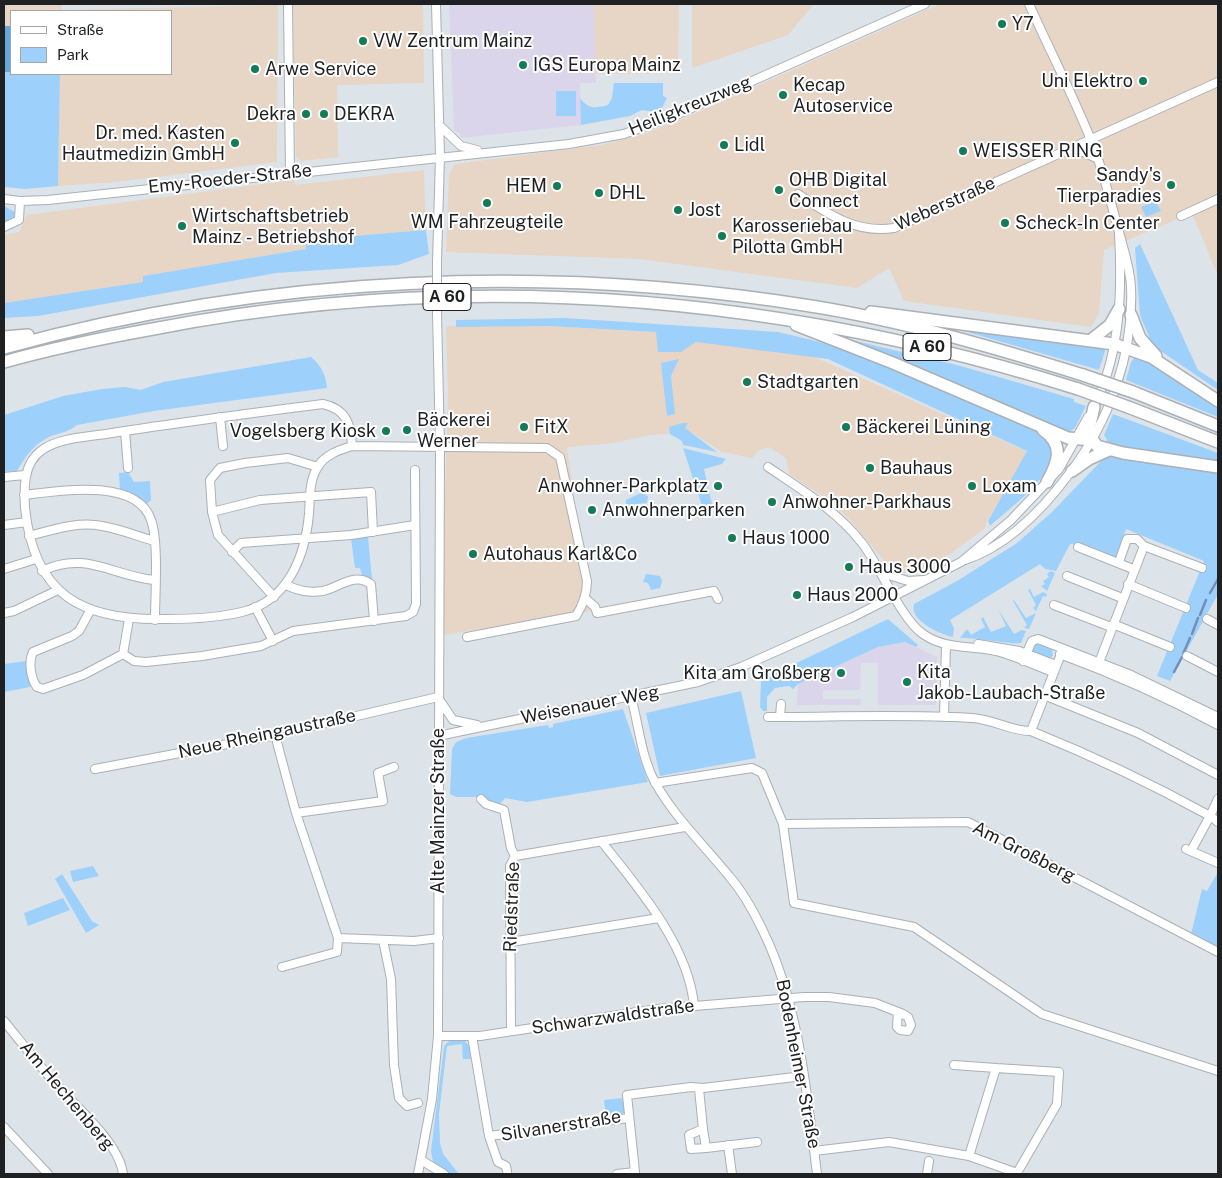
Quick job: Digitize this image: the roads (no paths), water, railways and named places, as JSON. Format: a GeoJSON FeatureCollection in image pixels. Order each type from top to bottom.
{"type":"FeatureCollection","features":[{"type":"Feature","properties":{"kind":"highway","name":"A 60"},"geometry":{"type":"LineString","coordinates":[[4,348],[60,332],[148,313],[303,290],[412,282],[526,281],[628,286],[704,292],[819,308],[946,335],[1083,375],[1133,392],[1218,426]]}},
{"type":"Feature","properties":{"kind":"highway","name":"A 60"},"geometry":{"type":"LineString","coordinates":[[4,362],[48,350],[200,320],[302,306],[482,295],[579,298],[699,306],[774,316],[934,348],[1078,389],[1218,442]]}},
{"type":"Feature","properties":{"kind":"highway"},"geometry":{"type":"LineString","coordinates":[[819,308],[892,314],[1114,344],[1151,357],[1171,368],[1218,401]]}},
{"type":"Feature","properties":{"kind":"highway"},"geometry":{"type":"LineString","coordinates":[[1091,340],[1110,325],[1119,309]]}},
{"type":"Feature","properties":{"kind":"highway"},"geometry":{"type":"LineString","coordinates":[[774,316],[1033,424],[1076,440],[1092,440]]}},
{"type":"Feature","properties":{"kind":"highway"},"geometry":{"type":"LineString","coordinates":[[1131,316],[1142,342],[1171,368]]}},
{"type":"Feature","properties":{"kind":"highway"},"geometry":{"type":"LineString","coordinates":[[4,337],[60,332]]}},
{"type":"Feature","properties":{"kind":"highway"},"geometry":{"type":"LineString","coordinates":[[1094,407],[1088,431],[1097,446],[1109,450],[1218,467]]}},
{"type":"Feature","properties":{"kind":"highway"},"geometry":{"type":"LineString","coordinates":[[1033,424],[1051,437],[1058,450],[1056,465],[1047,482]]}},
{"type":"Feature","properties":{"kind":"highway"},"geometry":{"type":"LineString","coordinates":[[1072,471],[1090,459],[1109,450]]}},
{"type":"Feature","properties":{"kind":"street"},"geometry":{"type":"LineString","coordinates":[[288,4],[290,173]]}},
{"type":"Feature","properties":{"kind":"street","name":"Alte Mainzer Straße"},"geometry":{"type":"LineString","coordinates":[[418,1174],[436,1068],[438,1036],[440,446],[437,262],[440,125],[436,4]]}},
{"type":"Feature","properties":{"kind":"street","name":"Heiligkreuzweg"},"geometry":{"type":"LineString","coordinates":[[440,156],[584,142],[629,132],[676,115],[925,4]]}},
{"type":"Feature","properties":{"kind":"street"},"geometry":{"type":"LineString","coordinates":[[961,562],[989,551],[1012,533],[1046,502],[1072,471],[1092,440],[1114,391],[1126,348],[1131,316],[1130,274],[1098,159],[1028,4]]}},
{"type":"Feature","properties":{"kind":"street","name":"Weberstraße"},"geometry":{"type":"LineString","coordinates":[[798,194],[843,222],[872,229],[894,228],[1218,82]]}},
{"type":"Feature","properties":{"kind":"street"},"geometry":{"type":"LineString","coordinates":[[440,125],[461,146],[481,152]]}},
{"type":"Feature","properties":{"kind":"street"},"geometry":{"type":"LineString","coordinates":[[1066,150],[1083,152],[1098,159]]}},
{"type":"Feature","properties":{"kind":"street","name":"Emy-Roeder-Straße"},"geometry":{"type":"LineString","coordinates":[[4,199],[20,201],[440,156]]}},
{"type":"Feature","properties":{"kind":"street"},"geometry":{"type":"LineString","coordinates":[[1182,216],[1218,199]]}},
{"type":"Feature","properties":{"kind":"street"},"geometry":{"type":"LineString","coordinates":[[4,227],[19,220],[20,201]]}},
{"type":"Feature","properties":{"kind":"street"},"geometry":{"type":"LineString","coordinates":[[961,562],[1012,520],[1059,469],[1094,407],[1104,382],[1114,344],[1119,309],[1119,233]]}},
{"type":"Feature","properties":{"kind":"street"},"geometry":{"type":"LineString","coordinates":[[352,446],[350,424],[344,414],[330,405],[323,404],[124,431],[63,442],[44,448],[37,454],[26,475],[24,495],[29,536],[36,559],[42,571],[58,590],[91,609],[129,618],[155,620],[225,615],[255,607],[274,596],[286,585],[296,568],[307,538],[310,498],[318,466],[329,456],[352,446],[547,448],[556,452],[563,465],[587,581],[585,598],[576,616],[467,637]]}},
{"type":"Feature","properties":{"kind":"street"},"geometry":{"type":"LineString","coordinates":[[220,417],[223,446]]}},
{"type":"Feature","properties":{"kind":"street"},"geometry":{"type":"LineString","coordinates":[[124,431],[128,468]]}},
{"type":"Feature","properties":{"kind":"street"},"geometry":{"type":"LineString","coordinates":[[274,596],[218,535],[212,512],[210,480],[220,468],[245,462],[288,458],[318,466]]}},
{"type":"Feature","properties":{"kind":"street"},"geometry":{"type":"LineString","coordinates":[[768,467],[831,509],[863,544],[915,628],[946,646],[989,645],[1054,668]]}},
{"type":"Feature","properties":{"kind":"street"},"geometry":{"type":"LineString","coordinates":[[123,654],[134,661],[146,662],[261,646],[293,631],[406,616],[413,612],[416,604],[415,470]]}},
{"type":"Feature","properties":{"kind":"street"},"geometry":{"type":"LineString","coordinates":[[4,477],[26,475]]}},
{"type":"Feature","properties":{"kind":"street"},"geometry":{"type":"LineString","coordinates":[[24,495],[87,488],[120,494],[147,510],[154,527],[155,620]]}},
{"type":"Feature","properties":{"kind":"street"},"geometry":{"type":"LineString","coordinates":[[212,512],[260,500],[310,498],[370,492],[373,532]]}},
{"type":"Feature","properties":{"kind":"street"},"geometry":{"type":"LineString","coordinates":[[4,526],[27,522]]}},
{"type":"Feature","properties":{"kind":"street"},"geometry":{"type":"LineString","coordinates":[[29,536],[58,528],[87,525],[101,526],[154,541]]}},
{"type":"Feature","properties":{"kind":"street"},"geometry":{"type":"LineString","coordinates":[[232,552],[242,543],[373,532],[416,525]]}},
{"type":"Feature","properties":{"kind":"street"},"geometry":{"type":"LineString","coordinates":[[1119,562],[1127,540],[1137,539],[1144,546],[1202,568]]}},
{"type":"Feature","properties":{"kind":"street"},"geometry":{"type":"LineString","coordinates":[[1098,664],[1133,569],[1144,546]]}},
{"type":"Feature","properties":{"kind":"street"},"geometry":{"type":"LineString","coordinates":[[1078,547],[1133,569]]}},
{"type":"Feature","properties":{"kind":"street"},"geometry":{"type":"LineString","coordinates":[[4,569],[36,559]]}},
{"type":"Feature","properties":{"kind":"street"},"geometry":{"type":"LineString","coordinates":[[42,571],[54,565],[85,562],[141,579],[154,580]]}},
{"type":"Feature","properties":{"kind":"street","name":"Weisenauer Weg"},"geometry":{"type":"LineString","coordinates":[[438,736],[698,682],[741,667],[895,596],[961,562]]}},
{"type":"Feature","properties":{"kind":"street"},"geometry":{"type":"LineString","coordinates":[[882,573],[908,581],[929,579]]}},
{"type":"Feature","properties":{"kind":"street"},"geometry":{"type":"LineString","coordinates":[[1067,576],[1122,598]]}},
{"type":"Feature","properties":{"kind":"street"},"geometry":{"type":"LineString","coordinates":[[286,585],[300,591],[310,592],[325,590],[353,580],[366,581],[371,584],[374,621]]}},
{"type":"Feature","properties":{"kind":"street"},"geometry":{"type":"LineString","coordinates":[[1128,584],[1186,608]]}},
{"type":"Feature","properties":{"kind":"street"},"geometry":{"type":"LineString","coordinates":[[4,613],[14,611],[58,590]]}},
{"type":"Feature","properties":{"kind":"street"},"geometry":{"type":"LineString","coordinates":[[585,598],[595,607],[597,614],[714,591],[718,599]]}},
{"type":"Feature","properties":{"kind":"street"},"geometry":{"type":"LineString","coordinates":[[1054,605],[1170,648]]}},
{"type":"Feature","properties":{"kind":"street"},"geometry":{"type":"LineString","coordinates":[[255,607],[273,641]]}},
{"type":"Feature","properties":{"kind":"street"},"geometry":{"type":"LineString","coordinates":[[91,609],[79,632],[33,652],[30,659],[33,682],[37,687],[43,689],[83,675],[123,654]]}},
{"type":"Feature","properties":{"kind":"street"},"geometry":{"type":"LineString","coordinates":[[123,654],[129,618]]}},
{"type":"Feature","properties":{"kind":"street"},"geometry":{"type":"LineString","coordinates":[[1207,619],[1218,625]]}},
{"type":"Feature","properties":{"kind":"street"},"geometry":{"type":"LineString","coordinates":[[1025,657],[1032,641],[1036,639],[1218,717]]}},
{"type":"Feature","properties":{"kind":"street"},"geometry":{"type":"LineString","coordinates":[[944,716],[946,646]]}},
{"type":"Feature","properties":{"kind":"street"},"geometry":{"type":"LineString","coordinates":[[1031,731],[1062,651]]}},
{"type":"Feature","properties":{"kind":"street"},"geometry":{"type":"LineString","coordinates":[[1187,656],[1218,672]]}},
{"type":"Feature","properties":{"kind":"street"},"geometry":{"type":"LineString","coordinates":[[1159,692],[1218,725]]}},
{"type":"Feature","properties":{"kind":"street"},"geometry":{"type":"LineString","coordinates":[[1044,694],[1138,734],[1218,775]]}},
{"type":"Feature","properties":{"kind":"street"},"geometry":{"type":"LineString","coordinates":[[438,697],[443,708],[453,720],[469,725],[487,726]]}},
{"type":"Feature","properties":{"kind":"street","name":"Neue Rheingaustraße"},"geometry":{"type":"LineString","coordinates":[[95,769],[275,735],[438,697]]}},
{"type":"Feature","properties":{"kind":"street","name":"Bodenheimer Straße"},"geometry":{"type":"LineString","coordinates":[[631,697],[645,759],[655,783],[685,827],[742,893],[763,931],[789,998],[803,1076],[817,1174]]}},
{"type":"Feature","properties":{"kind":"street"},"geometry":{"type":"LineString","coordinates":[[780,716],[781,704]]}},
{"type":"Feature","properties":{"kind":"street"},"geometry":{"type":"LineString","coordinates":[[768,716],[944,716],[988,719],[1023,732],[1031,731],[1122,770],[1218,822]]}},
{"type":"Feature","properties":{"kind":"street"},"geometry":{"type":"LineString","coordinates":[[275,735],[296,813],[338,938],[336,952],[282,967]]}},
{"type":"Feature","properties":{"kind":"street"},"geometry":{"type":"LineString","coordinates":[[296,813],[383,800],[378,774],[394,766]]}},
{"type":"Feature","properties":{"kind":"street"},"geometry":{"type":"LineString","coordinates":[[655,783],[752,768],[765,775],[783,824],[794,903],[914,927],[1042,1014],[1218,1071]]}},
{"type":"Feature","properties":{"kind":"street","name":"Riedstraße"},"geometry":{"type":"LineString","coordinates":[[481,799],[486,804],[504,810],[511,848],[515,856],[510,866],[511,1031]]}},
{"type":"Feature","properties":{"kind":"street"},"geometry":{"type":"LineString","coordinates":[[1218,799],[1189,850],[1218,863]]}},
{"type":"Feature","properties":{"kind":"street","name":"Am Großberg"},"geometry":{"type":"LineString","coordinates":[[783,824],[968,822],[1218,952]]}},
{"type":"Feature","properties":{"kind":"street"},"geometry":{"type":"LineString","coordinates":[[515,856],[685,827]]}},
{"type":"Feature","properties":{"kind":"street"},"geometry":{"type":"LineString","coordinates":[[600,841],[659,918],[693,989],[694,1006]]}},
{"type":"Feature","properties":{"kind":"street"},"geometry":{"type":"LineString","coordinates":[[511,942],[659,918]]}},
{"type":"Feature","properties":{"kind":"street"},"geometry":{"type":"LineString","coordinates":[[338,938],[414,941],[439,938]]}},
{"type":"Feature","properties":{"kind":"street"},"geometry":{"type":"LineString","coordinates":[[383,940],[391,980],[394,1065],[399,1098],[407,1106],[418,1103]]}},
{"type":"Feature","properties":{"kind":"street","name":"Schwarzwaldstraße"},"geometry":{"type":"LineString","coordinates":[[438,1036],[472,1036],[658,1009],[789,998],[829,997],[856,1000],[875,1003],[898,1012]]}},
{"type":"Feature","properties":{"kind":"street","name":"Am Hechenberg"},"geometry":{"type":"LineString","coordinates":[[4,1021],[55,1083],[103,1136],[120,1161],[123,1174]]}},
{"type":"Feature","properties":{"kind":"street","name":"Silvanerstraße"},"geometry":{"type":"LineString","coordinates":[[472,1036],[489,1136],[498,1162],[506,1166],[507,1171]]}},
{"type":"Feature","properties":{"kind":"street"},"geometry":{"type":"LineString","coordinates":[[814,1151],[889,1142],[969,1156],[1018,1174],[1056,1104],[1059,1072],[954,1065]]}},
{"type":"Feature","properties":{"kind":"street"},"geometry":{"type":"LineString","coordinates":[[969,1156],[996,1068]]}},
{"type":"Feature","properties":{"kind":"street","name":"Silvanerstraße"},"geometry":{"type":"LineString","coordinates":[[489,1136],[629,1118],[627,1095],[803,1076]]}},
{"type":"Feature","properties":{"kind":"street"},"geometry":{"type":"LineString","coordinates":[[699,1088],[706,1148]]}},
{"type":"Feature","properties":{"kind":"street"},"geometry":{"type":"LineString","coordinates":[[617,1174],[635,1172],[629,1118]]}},
{"type":"Feature","properties":{"kind":"street"},"geometry":{"type":"LineString","coordinates":[[4,1127],[48,1174]]}},
{"type":"Feature","properties":{"kind":"street"},"geometry":{"type":"LineString","coordinates":[[703,1128],[689,1135],[691,1149],[757,1142]]}},
{"type":"Feature","properties":{"kind":"street"},"geometry":{"type":"LineString","coordinates":[[728,1145],[732,1174]]}},
{"type":"Feature","properties":{"kind":"street"},"geometry":{"type":"LineString","coordinates":[[420,1160],[444,1174]]}},
{"type":"Feature","properties":{"kind":"street"},"geometry":{"type":"LineString","coordinates":[[927,1174],[929,1161]]}},
{"type":"Feature","properties":{"kind":"waterway"},"geometry":{"type":"LineString","coordinates":[[1210,593],[1218,579]]}},
{"type":"Feature","properties":{"kind":"waterway"},"geometry":{"type":"LineString","coordinates":[[1200,615],[1206,600]]}},
{"type":"Feature","properties":{"kind":"waterway"},"geometry":{"type":"LineString","coordinates":[[1192,634],[1198,618]]}},
{"type":"Feature","properties":{"kind":"waterway"},"geometry":{"type":"LineString","coordinates":[[1183,654],[1190,638]]}},
{"type":"Feature","properties":{"kind":"waterway"},"geometry":{"type":"LineString","coordinates":[[1174,672],[1182,657]]}},
{"type":"Feature","properties":{"kind":"place","name":"Y7"},"geometry":{"type":"Point","coordinates":[1002,24]}},
{"type":"Feature","properties":{"kind":"place","name":"VW Zentrum Mainz"},"geometry":{"type":"Point","coordinates":[363,41]}},
{"type":"Feature","properties":{"kind":"place","name":"IGS Europa Mainz"},"geometry":{"type":"Point","coordinates":[523,65]}},
{"type":"Feature","properties":{"kind":"place","name":"Arwe Service"},"geometry":{"type":"Point","coordinates":[255,69]}},
{"type":"Feature","properties":{"kind":"place","name":"Uni Elektro"},"geometry":{"type":"Point","coordinates":[1143,81]}},
{"type":"Feature","properties":{"kind":"place","name":"Kecap Autoservice"},"geometry":{"type":"Point","coordinates":[783,95]}},
{"type":"Feature","properties":{"kind":"place","name":"Dekra"},"geometry":{"type":"Point","coordinates":[306,114]}},
{"type":"Feature","properties":{"kind":"place","name":"DEKRA"},"geometry":{"type":"Point","coordinates":[324,114]}},
{"type":"Feature","properties":{"kind":"place","name":"Dr. med. Kasten Hautmedizin GmbH"},"geometry":{"type":"Point","coordinates":[235,143]}},
{"type":"Feature","properties":{"kind":"place","name":"Lidl"},"geometry":{"type":"Point","coordinates":[724,145]}},
{"type":"Feature","properties":{"kind":"place","name":"WEISSER RING"},"geometry":{"type":"Point","coordinates":[963,151]}},
{"type":"Feature","properties":{"kind":"place","name":"Sandy's Tierparadies"},"geometry":{"type":"Point","coordinates":[1171,185]}},
{"type":"Feature","properties":{"kind":"place","name":"HEM"},"geometry":{"type":"Point","coordinates":[557,186]}},
{"type":"Feature","properties":{"kind":"place","name":"OHB Digital Connect"},"geometry":{"type":"Point","coordinates":[779,190]}},
{"type":"Feature","properties":{"kind":"place","name":"DHL"},"geometry":{"type":"Point","coordinates":[599,193]}},
{"type":"Feature","properties":{"kind":"place","name":"WM Fahrzeugteile"},"geometry":{"type":"Point","coordinates":[487,203]}},
{"type":"Feature","properties":{"kind":"place","name":"Jost"},"geometry":{"type":"Point","coordinates":[678,210]}},
{"type":"Feature","properties":{"kind":"place","name":"Scheck-In Center"},"geometry":{"type":"Point","coordinates":[1005,223]}},
{"type":"Feature","properties":{"kind":"place","name":"Wirtschaftsbetrieb Mainz - Betriebshof"},"geometry":{"type":"Point","coordinates":[182,226]}},
{"type":"Feature","properties":{"kind":"place","name":"Karosseriebau Pilotta GmbH"},"geometry":{"type":"Point","coordinates":[722,236]}},
{"type":"Feature","properties":{"kind":"place","name":"Stadtgarten"},"geometry":{"type":"Point","coordinates":[747,382]}},
{"type":"Feature","properties":{"kind":"place","name":"FitX"},"geometry":{"type":"Point","coordinates":[524,427]}},
{"type":"Feature","properties":{"kind":"place","name":"Bäckerei Lüning"},"geometry":{"type":"Point","coordinates":[846,427]}},
{"type":"Feature","properties":{"kind":"place","name":"Bäckerei Werner"},"geometry":{"type":"Point","coordinates":[407,430]}},
{"type":"Feature","properties":{"kind":"place","name":"Vogelsberg Kiosk"},"geometry":{"type":"Point","coordinates":[386,431]}},
{"type":"Feature","properties":{"kind":"place","name":"Bauhaus"},"geometry":{"type":"Point","coordinates":[870,468]}},
{"type":"Feature","properties":{"kind":"place","name":"Anwohner-Parkplatz"},"geometry":{"type":"Point","coordinates":[718,486]}},
{"type":"Feature","properties":{"kind":"place","name":"Loxam"},"geometry":{"type":"Point","coordinates":[972,486]}},
{"type":"Feature","properties":{"kind":"place","name":"Anwohner-Parkhaus"},"geometry":{"type":"Point","coordinates":[772,502]}},
{"type":"Feature","properties":{"kind":"place","name":"Anwohnerparken"},"geometry":{"type":"Point","coordinates":[592,510]}},
{"type":"Feature","properties":{"kind":"place","name":"Haus 1000"},"geometry":{"type":"Point","coordinates":[732,538]}},
{"type":"Feature","properties":{"kind":"place","name":"Autohaus Karl&Co"},"geometry":{"type":"Point","coordinates":[473,554]}},
{"type":"Feature","properties":{"kind":"place","name":"Haus 3000"},"geometry":{"type":"Point","coordinates":[849,567]}},
{"type":"Feature","properties":{"kind":"place","name":"Haus 2000"},"geometry":{"type":"Point","coordinates":[797,595]}},
{"type":"Feature","properties":{"kind":"place","name":"Kita am Großberg"},"geometry":{"type":"Point","coordinates":[841,673]}},
{"type":"Feature","properties":{"kind":"place","name":"Kita Jakob-Laubach-Straße"},"geometry":{"type":"Point","coordinates":[907,682]}}]}
